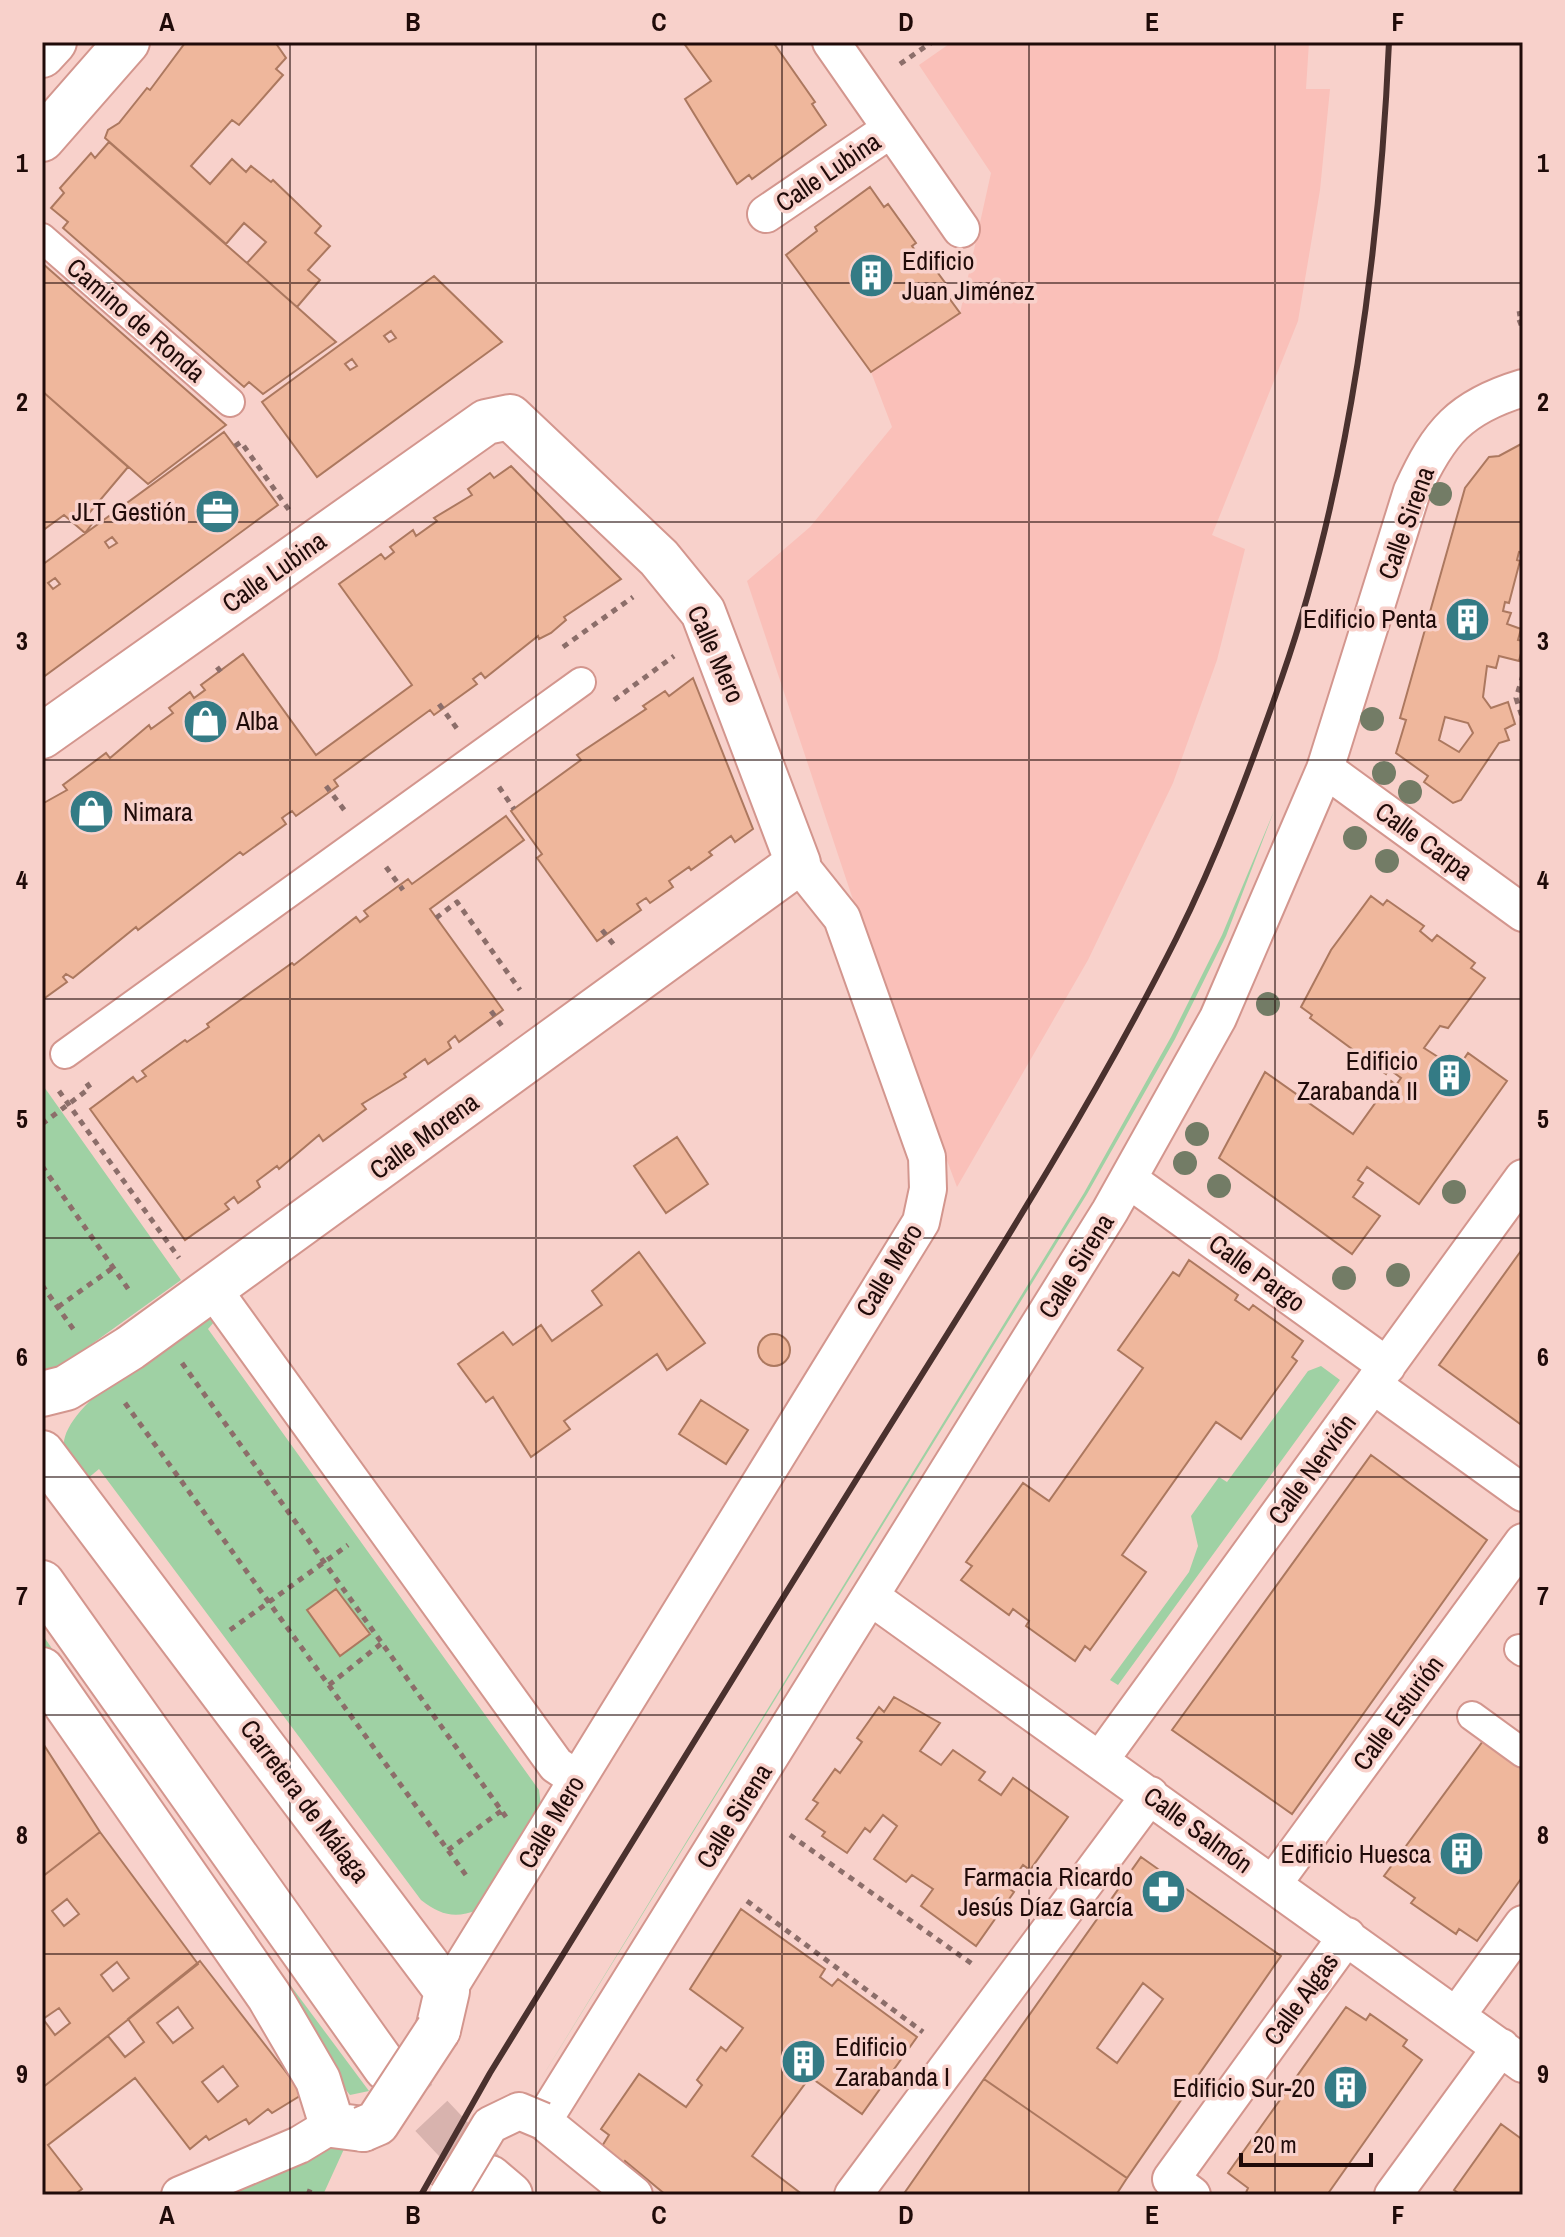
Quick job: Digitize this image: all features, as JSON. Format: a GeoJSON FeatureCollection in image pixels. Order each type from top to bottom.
{"type":"FeatureCollection","features":[{"type":"Feature","properties":{"kind":"street"},"geometry":{"type":"LineString","coordinates":[[42,55],[54,42]]}},
{"type":"Feature","properties":{"kind":"street"},"geometry":{"type":"LineString","coordinates":[[42,139],[127,42]]}},
{"type":"Feature","properties":{"kind":"street"},"geometry":{"type":"LineString","coordinates":[[831,42],[961,229]]}},
{"type":"Feature","properties":{"kind":"street","name":"Calle Lubina"},"geometry":{"type":"LineString","coordinates":[[766,214],[891,129]]}},
{"type":"Feature","properties":{"kind":"street","name":"Camino de Ronda"},"geometry":{"type":"LineString","coordinates":[[42,238],[230,402]]}},
{"type":"Feature","properties":{"kind":"street","name":"Calle Sirena"},"geometry":{"type":"LineString","coordinates":[[543,2121],[1128,1179],[1218,1018],[1325,769],[1412,491],[1425,464],[1448,429],[1484,400],[1523,388]]}},
{"type":"Feature","properties":{"kind":"street","name":"Calle Lubina"},"geometry":{"type":"LineString","coordinates":[[42,736],[486,422],[510,417]]}},
{"type":"Feature","properties":{"kind":"street","name":"Calle Mero"},"geometry":{"type":"LineString","coordinates":[[442,2010],[577,1779],[921,1222],[928,1189],[927,1157],[842,918],[798,863],[703,612],[659,558],[510,417]]}},
{"type":"Feature","properties":{"kind":"street"},"geometry":{"type":"LineString","coordinates":[[65,1054],[581,682]]}},
{"type":"Feature","properties":{"kind":"street","name":"Calle Carpa"},"geometry":{"type":"LineString","coordinates":[[1325,769],[1523,913]]}},
{"type":"Feature","properties":{"kind":"street","name":"Calle Morena"},"geometry":{"type":"LineString","coordinates":[[42,1394],[66,1388],[130,1348],[198,1277],[798,863]]}},
{"type":"Feature","properties":{"kind":"street","name":"Calle Nervión"},"geometry":{"type":"LineString","coordinates":[[1100,1760],[1523,1178]]}},
{"type":"Feature","properties":{"kind":"street","name":"Calle Pargo"},"geometry":{"type":"LineString","coordinates":[[1128,1179],[1380,1375],[1523,1493]]}},
{"type":"Feature","properties":{"kind":"street"},"geometry":{"type":"LineString","coordinates":[[198,1277],[556,1765],[577,1779]]}},
{"type":"Feature","properties":{"kind":"street","name":"Carretera de Málaga"},"geometry":{"type":"LineString","coordinates":[[42,1453],[442,2010]]}},
{"type":"Feature","properties":{"kind":"street","name":"Calle Esturión"},"geometry":{"type":"LineString","coordinates":[[1273,1884],[1523,1542]]}},
{"type":"Feature","properties":{"kind":"street"},"geometry":{"type":"LineString","coordinates":[[42,1583],[386,2068]]}},
{"type":"Feature","properties":{"kind":"street","name":"Calle Salmón"},"geometry":{"type":"LineString","coordinates":[[871,1597],[1512,2055]]}},
{"type":"Feature","properties":{"kind":"street"},"geometry":{"type":"LineString","coordinates":[[42,1670],[269,1996],[348,2127]]}},
{"type":"Feature","properties":{"kind":"street"},"geometry":{"type":"LineString","coordinates":[[1472,1716],[1523,1753]]}},
{"type":"Feature","properties":{"kind":"street"},"geometry":{"type":"LineString","coordinates":[[853,2195],[1150,1795]]}},
{"type":"Feature","properties":{"kind":"street"},"geometry":{"type":"LineString","coordinates":[[1457,2015],[1523,1924]]}},
{"type":"Feature","properties":{"kind":"street","name":"Calle Algas"},"geometry":{"type":"LineString","coordinates":[[1182,2187],[1347,1936]]}},
{"type":"Feature","properties":{"kind":"street"},"geometry":{"type":"LineString","coordinates":[[180,2195],[348,2127],[377,2123],[442,2010]]}},
{"type":"Feature","properties":{"kind":"street"},"geometry":{"type":"LineString","coordinates":[[1393,2195],[1512,2055]]}},
{"type":"Feature","properties":{"kind":"street"},"geometry":{"type":"LineString","coordinates":[[448,2195],[490,2125],[519,2111],[543,2121],[634,2195]]}},
{"type":"Feature","properties":{"kind":"path"},"geometry":{"type":"LineString","coordinates":[[900,64],[932,42]]}},
{"type":"Feature","properties":{"kind":"path"},"geometry":{"type":"LineString","coordinates":[[1523,313],[1517,314],[1523,330]]}},
{"type":"Feature","properties":{"kind":"path"},"geometry":{"type":"LineString","coordinates":[[235,446],[241,442],[290,511]]}},
{"type":"Feature","properties":{"kind":"path"},"geometry":{"type":"LineString","coordinates":[[606,616],[642,591]]}},
{"type":"Feature","properties":{"kind":"path"},"geometry":{"type":"LineString","coordinates":[[651,673],[684,649]]}},
{"type":"Feature","properties":{"kind":"path"},"geometry":{"type":"LineString","coordinates":[[1523,675],[1516,698],[1523,720]]}},
{"type":"Feature","properties":{"kind":"path"},"geometry":{"type":"LineString","coordinates":[[436,918],[457,902],[520,990]]}},
{"type":"Feature","properties":{"kind":"path"},"geometry":{"type":"LineString","coordinates":[[51,1080],[198,1277]]}},
{"type":"Feature","properties":{"kind":"path"},"geometry":{"type":"LineString","coordinates":[[42,1124],[68,1104]]}},
{"type":"Feature","properties":{"kind":"path"},"geometry":{"type":"LineString","coordinates":[[42,1166],[136,1299]]}},
{"type":"Feature","properties":{"kind":"path"},"geometry":{"type":"LineString","coordinates":[[58,1307],[114,1267]]}},
{"type":"Feature","properties":{"kind":"path"},"geometry":{"type":"LineString","coordinates":[[42,1285],[80,1338]]}},
{"type":"Feature","properties":{"kind":"path"},"geometry":{"type":"LineString","coordinates":[[180,1361],[509,1822]]}},
{"type":"Feature","properties":{"kind":"path"},"geometry":{"type":"LineString","coordinates":[[124,1403],[471,1883]]}},
{"type":"Feature","properties":{"kind":"path"},"geometry":{"type":"LineString","coordinates":[[219,1638],[353,1541]]}},
{"type":"Feature","properties":{"kind":"path"},"geometry":{"type":"LineString","coordinates":[[329,1685],[382,1643]]}},
{"type":"Feature","properties":{"kind":"path"},"geometry":{"type":"LineString","coordinates":[[448,1850],[501,1811]]}},
{"type":"Feature","properties":{"kind":"path"},"geometry":{"type":"LineString","coordinates":[[790,1835],[977,1967]]}},
{"type":"Feature","properties":{"kind":"path"},"geometry":{"type":"LineString","coordinates":[[747,1901],[929,2036]]}},
{"type":"Feature","properties":{"kind":"shaded area"},"geometry":{"type":"Polygon","coordinates":[[[952,42],[1309,42],[1306,89],[1330,89],[1320,190],[1298,321],[1212,535],[1245,549],[1217,660],[1173,783],[1088,960],[957,1187],[886,999],[747,581],[810,527],[892,427],[871,372],[960,313],[991,173],[919,65],[952,42]]]}},
{"type":"Feature","properties":{"kind":"green space"},"geometry":{"type":"Polygon","coordinates":[[[1274,811],[1226,936],[1175,1039],[1087,1194],[539,2082],[1084,1193],[1171,1037],[1222,935],[1274,811]]]}},
{"type":"Feature","properties":{"kind":"green space"},"geometry":{"type":"Polygon","coordinates":[[[42,1084],[181,1280],[64,1364],[42,1371],[42,1084]]]}},
{"type":"Feature","properties":{"kind":"green space"},"geometry":{"type":"Polygon","coordinates":[[[200,1316],[215,1321],[208,1329],[539,1790],[541,1806],[478,1910],[448,1914],[421,1900],[99,1469],[81,1484],[70,1466],[64,1445],[68,1429],[80,1411],[120,1374],[200,1316]]]}},
{"type":"Feature","properties":{"kind":"green space"},"geometry":{"type":"Polygon","coordinates":[[[1321,1366],[1340,1380],[1118,1685],[1110,1680],[1189,1572],[1198,1546],[1191,1516],[1219,1477],[1227,1482],[1308,1371],[1321,1366]]]}},
{"type":"Feature","properties":{"kind":"green space"},"geometry":{"type":"Polygon","coordinates":[[[42,1634],[192,1853],[369,2091],[350,2095],[342,2085],[42,1650],[42,1634]]]}},
{"type":"Feature","properties":{"kind":"green space"},"geometry":{"type":"Polygon","coordinates":[[[328,2149],[344,2149],[323,2195],[226,2195],[328,2149]]]}},
{"type":"Feature","properties":{"kind":"building"},"geometry":{"type":"Polygon","coordinates":[[[275,42],[286,58],[276,69],[283,75],[239,125],[232,120],[191,166],[210,184],[232,159],[246,172],[251,166],[271,182],[273,180],[321,226],[315,233],[330,246],[308,270],[320,280],[297,307],[247,263],[266,242],[244,223],[226,244],[105,138],[108,130],[119,123],[147,88],[150,90],[185,43],[275,42]]]}},
{"type":"Feature","properties":{"kind":"building"},"geometry":{"type":"Polygon","coordinates":[[[683,42],[773,42],[815,102],[812,104],[826,125],[752,179],[749,175],[737,184],[685,99],[711,81],[683,42]]]}},
{"type":"Feature","properties":{"kind":"building"},"geometry":{"type":"Polygon","coordinates":[[[109,142],[336,342],[263,394],[249,382],[244,387],[63,228],[68,222],[51,208],[64,193],[60,188],[91,153],[95,158],[109,142]]]}},
{"type":"Feature","properties":{"kind":"building","name":"Edificio Juan Jiménez"},"geometry":{"type":"Polygon","coordinates":[[[870,187],[884,207],[888,204],[916,243],[912,246],[925,264],[929,261],[946,284],[941,287],[960,313],[871,372],[786,255],[817,231],[815,227],[870,187]]]}},
{"type":"Feature","properties":{"kind":"building"},"geometry":{"type":"Polygon","coordinates":[[[42,263],[226,425],[148,484],[42,391],[42,263]]]}},
{"type":"Feature","properties":{"kind":"building"},"geometry":{"type":"Polygon","coordinates":[[[434,276],[502,342],[317,477],[262,402],[434,276]],[[391,331],[384,336],[389,342],[396,338],[391,331]],[[352,359],[345,364],[350,370],[357,366],[352,359]]]}},
{"type":"Feature","properties":{"kind":"building"},"geometry":{"type":"Polygon","coordinates":[[[42,391],[128,467],[85,518],[92,524],[85,533],[64,515],[42,531],[42,391]]]}},
{"type":"Feature","properties":{"kind":"building"},"geometry":{"type":"Polygon","coordinates":[[[224,432],[278,505],[42,678],[42,565],[224,432]],[[157,504],[149,509],[154,516],[161,510],[157,504]],[[112,537],[105,542],[109,548],[117,543],[112,537]],[[55,578],[48,583],[53,589],[60,584],[55,578]]]}},
{"type":"Feature","properties":{"kind":"building","name":"Edificio Penta"},"geometry":{"type":"Polygon","coordinates":[[[1523,443],[1523,553],[1519,552],[1517,560],[1520,561],[1509,603],[1505,602],[1503,611],[1511,613],[1507,624],[1521,629],[1518,640],[1523,641],[1523,646],[1519,661],[1499,656],[1496,668],[1487,666],[1483,697],[1491,708],[1508,702],[1515,724],[1505,729],[1509,740],[1499,743],[1461,800],[1453,803],[1424,782],[1428,776],[1396,753],[1406,720],[1400,718],[1465,488],[1489,457],[1499,456],[1523,443]],[[1445,717],[1439,740],[1459,752],[1473,733],[1468,723],[1445,717]]]}},
{"type":"Feature","properties":{"kind":"building"},"geometry":{"type":"Polygon","coordinates":[[[511,466],[621,579],[564,617],[566,620],[551,633],[539,639],[538,636],[485,678],[481,673],[473,679],[477,684],[434,715],[430,710],[334,780],[338,786],[296,816],[292,811],[286,815],[282,818],[286,824],[243,855],[240,852],[138,930],[136,927],[73,978],[66,974],[63,977],[67,982],[42,1000],[42,804],[67,790],[63,785],[106,753],[110,758],[149,725],[151,729],[173,713],[169,708],[190,692],[194,698],[205,690],[201,685],[243,654],[316,755],[412,685],[339,584],[381,554],[385,559],[394,552],[390,547],[413,530],[416,536],[437,521],[434,518],[472,495],[468,489],[490,473],[494,478],[511,466]]]}},
{"type":"Feature","properties":{"kind":"building"},"geometry":{"type":"Polygon","coordinates":[[[693,678],[753,829],[735,842],[731,836],[709,852],[712,855],[669,881],[673,887],[650,903],[646,898],[637,904],[641,910],[597,941],[537,858],[542,854],[511,811],[581,760],[577,755],[646,709],[643,706],[665,691],[669,696],[693,678]]]}},
{"type":"Feature","properties":{"kind":"building"},"geometry":{"type":"Polygon","coordinates":[[[506,816],[524,840],[430,909],[503,1010],[459,1042],[455,1036],[448,1042],[451,1048],[428,1064],[425,1059],[404,1074],[406,1077],[362,1104],[366,1109],[323,1141],[319,1135],[279,1169],[277,1166],[257,1181],[260,1187],[238,1203],[234,1197],[225,1204],[229,1209],[185,1240],[90,1109],[133,1077],[137,1082],[146,1076],[142,1071],[209,1027],[207,1024],[292,963],[294,965],[356,917],[360,922],[368,916],[364,911],[408,879],[412,884],[506,816]]]}},
{"type":"Feature","properties":{"kind":"building","name":"Edificio Zarabanda II"},"geometry":{"type":"Polygon","coordinates":[[[1371,896],[1383,905],[1387,900],[1424,926],[1420,931],[1432,941],[1437,935],[1475,963],[1471,968],[1485,978],[1448,1028],[1440,1026],[1424,1048],[1457,1069],[1468,1053],[1507,1081],[1419,1204],[1367,1167],[1358,1180],[1363,1183],[1353,1197],[1380,1216],[1352,1254],[1219,1158],[1265,1072],[1353,1134],[1391,1081],[1396,1085],[1401,1078],[1389,1069],[1386,1074],[1310,1018],[1312,1015],[1301,1007],[1331,950],[1371,896]]]}},
{"type":"Feature","properties":{"kind":"building"},"geometry":{"type":"Polygon","coordinates":[[[677,1137],[708,1184],[666,1213],[634,1166],[677,1137]]]}},
{"type":"Feature","properties":{"kind":"building"},"geometry":{"type":"Polygon","coordinates":[[[1523,1248],[1523,1426],[1439,1365],[1523,1248]]]}},
{"type":"Feature","properties":{"kind":"building"},"geometry":{"type":"Polygon","coordinates":[[[639,1252],[705,1343],[667,1370],[657,1354],[564,1421],[570,1429],[531,1457],[493,1397],[486,1402],[458,1364],[503,1332],[513,1345],[541,1325],[552,1341],[602,1305],[592,1291],[639,1252]]]}},
{"type":"Feature","properties":{"kind":"building"},"geometry":{"type":"Polygon","coordinates":[[[1189,1260],[1238,1295],[1235,1300],[1249,1310],[1253,1305],[1303,1341],[1292,1357],[1297,1361],[1241,1439],[1216,1422],[1122,1555],[1146,1572],[1090,1650],[1085,1646],[1075,1661],[1026,1626],[1029,1621],[1013,1609],[1009,1615],[961,1580],[972,1566],[966,1562],[1023,1483],[1049,1501],[1143,1368],[1118,1350],[1173,1272],[1179,1276],[1189,1260]]]}},
{"type":"Feature","properties":{"kind":"building"},"geometry":{"type":"Polygon","coordinates":[[[774,1334],[786,1338],[790,1350],[786,1362],[774,1366],[762,1362],[758,1350],[762,1338],[774,1334]]]}},
{"type":"Feature","properties":{"kind":"building"},"geometry":{"type":"Polygon","coordinates":[[[701,1400],[748,1430],[726,1464],[679,1434],[701,1400]]]}},
{"type":"Feature","properties":{"kind":"building"},"geometry":{"type":"Polygon","coordinates":[[[1371,1455],[1487,1540],[1292,1814],[1172,1730],[1371,1455]]]}},
{"type":"Feature","properties":{"kind":"building"},"geometry":{"type":"Polygon","coordinates":[[[336,1589],[370,1634],[340,1656],[307,1610],[336,1589]]]}},
{"type":"Feature","properties":{"kind":"building"},"geometry":{"type":"Polygon","coordinates":[[[894,1697],[940,1723],[920,1751],[941,1765],[953,1750],[985,1772],[979,1780],[1001,1795],[1013,1778],[1068,1817],[1030,1870],[1023,1865],[1007,1887],[1014,1892],[976,1946],[921,1906],[933,1889],[912,1875],[906,1882],[874,1859],[897,1826],[883,1815],[870,1832],[865,1828],[847,1853],[822,1836],[825,1832],[806,1819],[818,1803],[813,1800],[835,1769],[840,1773],[862,1742],[857,1738],[879,1707],[884,1712],[894,1697]]]}},
{"type":"Feature","properties":{"kind":"building","name":"Edificio Huesca"},"geometry":{"type":"Polygon","coordinates":[[[1483,1741],[1523,1762],[1523,1876],[1477,1941],[1459,1929],[1456,1934],[1411,1903],[1415,1898],[1384,1876],[1483,1741]]]}},
{"type":"Feature","properties":{"kind":"building"},"geometry":{"type":"Polygon","coordinates":[[[42,1742],[100,1832],[42,1877],[42,1742]]]}},
{"type":"Feature","properties":{"kind":"building"},"geometry":{"type":"Polygon","coordinates":[[[100,1832],[198,1964],[42,2088],[42,1877],[100,1832]],[[67,1899],[52,1911],[64,1926],[79,1914],[67,1899]],[[117,1962],[101,1975],[113,1991],[129,1978],[117,1962]],[[59,2008],[43,2019],[55,2035],[70,2023],[59,2008]]]}},
{"type":"Feature","properties":{"kind":"building"},"geometry":{"type":"Polygon","coordinates":[[[1141,1857],[1281,1956],[1127,2178],[984,2079],[1141,1857]],[[1143,1983],[1097,2048],[1117,2063],[1163,1999],[1143,1983]]]}},
{"type":"Feature","properties":{"kind":"building","name":"Edificio Zarabanda I"},"geometry":{"type":"Polygon","coordinates":[[[741,1909],[825,1969],[820,1977],[832,1986],[838,1979],[917,2037],[862,2114],[810,2077],[752,2156],[803,2195],[666,2195],[625,2161],[621,2167],[599,2151],[609,2135],[601,2129],[639,2074],[686,2107],[702,2085],[697,2080],[721,2047],[726,2051],[743,2028],[690,1989],[741,1909]]]}},
{"type":"Feature","properties":{"kind":"building"},"geometry":{"type":"Polygon","coordinates":[[[200,1961],[303,2094],[272,2113],[268,2109],[249,2124],[246,2119],[209,2140],[206,2136],[190,2149],[135,2078],[48,2145],[82,2189],[74,2195],[42,2195],[42,2088],[108,2036],[125,2057],[144,2042],[128,2019],[200,1961]],[[178,2007],[157,2023],[173,2043],[193,2028],[178,2007]],[[223,2066],[202,2082],[218,2102],[238,2086],[223,2066]]]}},
{"type":"Feature","properties":{"kind":"building","name":"Edificio Sur-20"},"geometry":{"type":"Polygon","coordinates":[[[1346,2007],[1366,2020],[1370,2014],[1407,2040],[1403,2046],[1422,2060],[1327,2195],[1245,2195],[1248,2188],[1228,2173],[1346,2007]]]}},
{"type":"Feature","properties":{"kind":"building"},"geometry":{"type":"Polygon","coordinates":[[[984,2079],[1127,2178],[1116,2195],[903,2195],[984,2079]]]}},
{"type":"Feature","properties":{"kind":"building"},"geometry":{"type":"Polygon","coordinates":[[[1501,2124],[1523,2140],[1523,2195],[1461,2195],[1454,2190],[1501,2124]]]}},
{"type":"Feature","properties":{"kind":"tunnel"},"geometry":{"type":"LineString","coordinates":[[386,2068],[490,2178]]}},
{"type":"Feature","properties":{"kind":"railway"},"geometry":{"type":"LineString","coordinates":[[421,2195],[490,2073],[1068,1136],[1141,1006],[1206,875],[1282,677],[1326,524],[1358,363],[1369,282],[1385,120],[1389,42]]}},
{"type":"Feature","properties":{"kind":"place","name":"Edificio Juan Jiménez"},"geometry":{"type":"Point","coordinates":[871,276]}},
{"type":"Feature","properties":{"kind":"place","name":"JLT Gestión"},"geometry":{"type":"Point","coordinates":[217,512]}},
{"type":"Feature","properties":{"kind":"place","name":"Edificio Penta"},"geometry":{"type":"Point","coordinates":[1468,619]}},
{"type":"Feature","properties":{"kind":"place","name":"Alba"},"geometry":{"type":"Point","coordinates":[205,721]}},
{"type":"Feature","properties":{"kind":"place","name":"Nimara"},"geometry":{"type":"Point","coordinates":[92,812]}},
{"type":"Feature","properties":{"kind":"place","name":"Edificio Zarabanda II"},"geometry":{"type":"Point","coordinates":[1449,1076]}},
{"type":"Feature","properties":{"kind":"place","name":"Edificio Huesca"},"geometry":{"type":"Point","coordinates":[1462,1854]}},
{"type":"Feature","properties":{"kind":"place","name":"Farmacia Ricardo Jesús Díaz García"},"geometry":{"type":"Point","coordinates":[1164,1892]}},
{"type":"Feature","properties":{"kind":"place","name":"Edificio Zarabanda I"},"geometry":{"type":"Point","coordinates":[804,2062]}},
{"type":"Feature","properties":{"kind":"place","name":"Edificio Sur-20"},"geometry":{"type":"Point","coordinates":[1346,2088]}}]}
